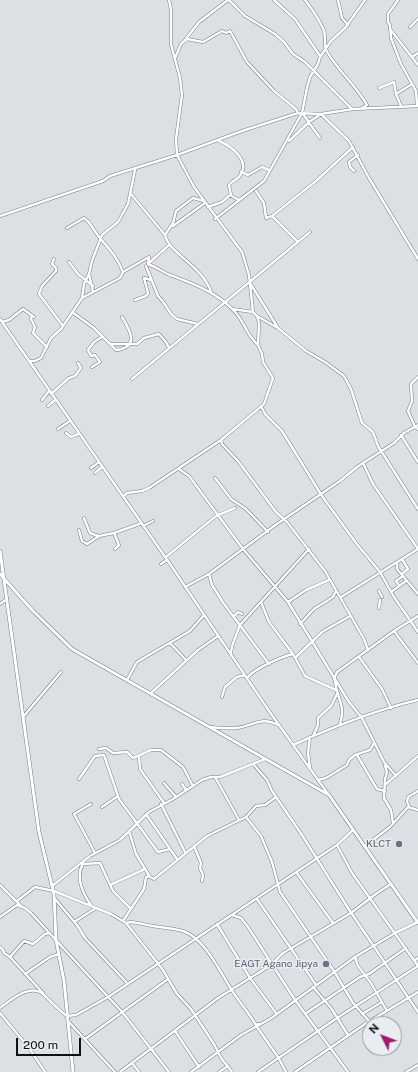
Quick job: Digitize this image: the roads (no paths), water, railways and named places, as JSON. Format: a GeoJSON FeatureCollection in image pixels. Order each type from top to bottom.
{"type":"FeatureCollection","features":[{"type":"Feature","properties":{"kind":"street"},"geometry":{"type":"LineString","coordinates":[[169,0],[171,44],[182,95],[176,139],[177,155],[204,202],[215,218],[239,246],[244,258],[249,281],[253,312]]}},
{"type":"Feature","properties":{"kind":"street"},"geometry":{"type":"LineString","coordinates":[[175,58],[183,41],[200,22],[230,0],[245,16],[275,34],[293,54],[305,62],[353,109]]}},
{"type":"Feature","properties":{"kind":"street"},"geometry":{"type":"LineString","coordinates":[[274,0],[295,18],[320,57]]}},
{"type":"Feature","properties":{"kind":"street"},"geometry":{"type":"LineString","coordinates":[[305,0],[316,18],[321,23],[325,33],[326,49],[336,68],[352,82],[367,105],[362,108]]}},
{"type":"Feature","properties":{"kind":"street"},"geometry":{"type":"LineString","coordinates":[[338,0],[342,18],[348,25]]}},
{"type":"Feature","properties":{"kind":"street"},"geometry":{"type":"LineString","coordinates":[[215,218],[264,181],[302,113],[307,88],[320,57],[348,25],[365,0]]}},
{"type":"Feature","properties":{"kind":"street"},"geometry":{"type":"LineString","coordinates":[[0,216],[242,131],[298,114],[321,114],[362,108],[418,106],[417,96],[401,64],[388,22],[388,14],[398,0]]}},
{"type":"Feature","properties":{"kind":"street"},"geometry":{"type":"LineString","coordinates":[[410,27],[418,19]]}},
{"type":"Feature","properties":{"kind":"street"},"geometry":{"type":"LineString","coordinates":[[390,29],[418,65]]}},
{"type":"Feature","properties":{"kind":"street"},"geometry":{"type":"LineString","coordinates":[[183,41],[190,39],[203,42],[222,31],[226,33],[230,31],[247,62],[274,91],[296,109],[298,114]]}},
{"type":"Feature","properties":{"kind":"street"},"geometry":{"type":"LineString","coordinates":[[412,57],[418,54]]}},
{"type":"Feature","properties":{"kind":"street"},"geometry":{"type":"LineString","coordinates":[[380,88],[394,82],[396,94],[402,106]]}},
{"type":"Feature","properties":{"kind":"street"},"geometry":{"type":"LineString","coordinates":[[396,94],[412,84]]}},
{"type":"Feature","properties":{"kind":"street"},"geometry":{"type":"LineString","coordinates":[[302,113],[320,138]]}},
{"type":"Feature","properties":{"kind":"street"},"geometry":{"type":"LineString","coordinates":[[285,145],[309,122],[321,114]]}},
{"type":"Feature","properties":{"kind":"street"},"geometry":{"type":"LineString","coordinates":[[321,114],[338,129],[353,147],[369,178],[418,257]]}},
{"type":"Feature","properties":{"kind":"street"},"geometry":{"type":"LineString","coordinates":[[218,140],[227,144],[237,153],[242,166],[241,172],[229,185],[231,195],[239,200]]}},
{"type":"Feature","properties":{"kind":"street"},"geometry":{"type":"LineString","coordinates":[[256,191],[264,203],[266,218],[272,216],[316,181],[353,147]]}},
{"type":"Feature","properties":{"kind":"street"},"geometry":{"type":"LineString","coordinates":[[354,171],[350,167],[349,162],[358,155]]}},
{"type":"Feature","properties":{"kind":"street"},"geometry":{"type":"LineString","coordinates":[[241,172],[248,175],[253,174],[262,167],[270,170]]}},
{"type":"Feature","properties":{"kind":"street"},"geometry":{"type":"LineString","coordinates":[[93,292],[90,274],[92,261],[101,238],[106,231],[121,218],[128,204],[135,169]]}},
{"type":"Feature","properties":{"kind":"street"},"geometry":{"type":"LineString","coordinates":[[131,194],[165,235],[169,245],[199,272],[208,285],[211,293]]}},
{"type":"Feature","properties":{"kind":"street"},"geometry":{"type":"LineString","coordinates":[[208,207],[222,202],[231,195]]}},
{"type":"Feature","properties":{"kind":"street"},"geometry":{"type":"LineString","coordinates":[[165,235],[171,226],[176,211],[191,199],[195,198],[204,202]]}},
{"type":"Feature","properties":{"kind":"street"},"geometry":{"type":"LineString","coordinates":[[171,226],[204,202]]}},
{"type":"Feature","properties":{"kind":"street"},"geometry":{"type":"LineString","coordinates":[[272,216],[297,242]]}},
{"type":"Feature","properties":{"kind":"street"},"geometry":{"type":"LineString","coordinates":[[67,228],[84,218],[92,223],[93,229],[114,253],[123,272]]}},
{"type":"Feature","properties":{"kind":"street"},"geometry":{"type":"LineString","coordinates":[[132,379],[310,232]]}},
{"type":"Feature","properties":{"kind":"street"},"geometry":{"type":"LineString","coordinates":[[147,265],[156,254],[169,245]]}},
{"type":"Feature","properties":{"kind":"street"},"geometry":{"type":"LineString","coordinates":[[82,298],[120,278],[123,272],[149,257],[147,265],[151,280],[155,285],[158,296],[171,314],[178,320],[198,324]]}},
{"type":"Feature","properties":{"kind":"street"},"geometry":{"type":"LineString","coordinates":[[54,258],[52,264],[56,268],[56,271],[42,286],[39,294],[41,300],[58,317],[62,326]]}},
{"type":"Feature","properties":{"kind":"street"},"geometry":{"type":"LineString","coordinates":[[69,262],[85,281],[93,286]]}},
{"type":"Feature","properties":{"kind":"street"},"geometry":{"type":"LineString","coordinates":[[147,265],[195,284],[224,302],[231,310],[234,311],[243,323],[249,336],[258,345]]}},
{"type":"Feature","properties":{"kind":"street"},"geometry":{"type":"LineString","coordinates":[[29,361],[38,360],[48,347],[51,338],[62,326],[82,298],[85,281],[90,274]]}},
{"type":"Feature","properties":{"kind":"street"},"geometry":{"type":"LineString","coordinates":[[135,300],[146,296],[148,293],[144,278],[151,280]]}},
{"type":"Feature","properties":{"kind":"street"},"geometry":{"type":"LineString","coordinates":[[249,281],[278,328]]}},
{"type":"Feature","properties":{"kind":"street"},"geometry":{"type":"LineString","coordinates":[[1,320],[9,320],[22,309],[33,316],[31,320],[35,327],[33,333],[48,347]]}},
{"type":"Feature","properties":{"kind":"street"},"geometry":{"type":"LineString","coordinates":[[231,310],[235,309],[253,312],[278,328],[306,351],[344,376],[351,390],[362,423],[373,432],[380,450],[418,509]]}},
{"type":"Feature","properties":{"kind":"street"},"geometry":{"type":"LineString","coordinates":[[72,312],[111,344],[116,350],[123,349],[129,345],[132,332],[122,317]]}},
{"type":"Feature","properties":{"kind":"street"},"geometry":{"type":"LineString","coordinates":[[124,497],[128,492],[146,489],[179,469],[221,440],[262,408],[269,395],[273,378],[263,362],[258,345],[258,316]]}},
{"type":"Feature","properties":{"kind":"street"},"geometry":{"type":"LineString","coordinates":[[1,320],[293,745],[330,795],[418,923],[395,933],[355,957],[262,1024],[241,1035],[191,1072]]}},
{"type":"Feature","properties":{"kind":"street"},"geometry":{"type":"LineString","coordinates":[[111,344],[137,344],[144,338],[159,334],[169,348]]}},
{"type":"Feature","properties":{"kind":"street"},"geometry":{"type":"LineString","coordinates":[[92,367],[100,362],[95,355],[91,356],[88,350],[94,342],[102,337]]}},
{"type":"Feature","properties":{"kind":"street"},"geometry":{"type":"LineString","coordinates":[[42,400],[69,378],[75,376],[81,368],[78,363]]}},
{"type":"Feature","properties":{"kind":"street"},"geometry":{"type":"LineString","coordinates":[[185,587],[209,574],[380,450],[394,443],[401,435],[417,427],[408,410],[412,401],[411,384],[418,377]]}},
{"type":"Feature","properties":{"kind":"street"},"geometry":{"type":"LineString","coordinates":[[48,406],[55,400]]}},
{"type":"Feature","properties":{"kind":"street"},"geometry":{"type":"LineString","coordinates":[[262,408],[265,414],[282,431],[321,494],[356,543],[380,572],[391,592],[411,621],[412,626],[418,632]]}},
{"type":"Feature","properties":{"kind":"street"},"geometry":{"type":"LineString","coordinates":[[58,429],[70,421]]}},
{"type":"Feature","properties":{"kind":"street"},"geometry":{"type":"LineString","coordinates":[[66,433],[71,437],[78,434]]}},
{"type":"Feature","properties":{"kind":"street"},"geometry":{"type":"LineString","coordinates":[[401,435],[418,462]]}},
{"type":"Feature","properties":{"kind":"street"},"geometry":{"type":"LineString","coordinates":[[221,440],[222,444],[238,461],[276,512],[285,520],[309,549],[336,590],[364,639],[368,650]]}},
{"type":"Feature","properties":{"kind":"street"},"geometry":{"type":"LineString","coordinates":[[91,468],[99,462]]}},
{"type":"Feature","properties":{"kind":"street"},"geometry":{"type":"LineString","coordinates":[[340,597],[418,549],[374,484],[363,463]]}},
{"type":"Feature","properties":{"kind":"street"},"geometry":{"type":"LineString","coordinates":[[95,473],[102,467]]}},
{"type":"Feature","properties":{"kind":"street"},"geometry":{"type":"LineString","coordinates":[[179,469],[189,476],[243,549],[288,602],[300,624],[312,640],[335,679],[362,718],[387,770],[384,798],[391,810],[393,824]]}},
{"type":"Feature","properties":{"kind":"street"},"geometry":{"type":"LineString","coordinates":[[215,478],[231,499],[246,509],[268,532]]}},
{"type":"Feature","properties":{"kind":"street"},"geometry":{"type":"LineString","coordinates":[[161,564],[219,515],[235,508]]}},
{"type":"Feature","properties":{"kind":"street"},"geometry":{"type":"LineString","coordinates":[[84,518],[90,533],[99,536]]}},
{"type":"Feature","properties":{"kind":"street"},"geometry":{"type":"LineString","coordinates":[[78,530],[82,541],[85,544],[90,543],[99,536],[153,521]]}},
{"type":"Feature","properties":{"kind":"street"},"geometry":{"type":"LineString","coordinates":[[114,533],[119,545],[115,549]]}},
{"type":"Feature","properties":{"kind":"street"},"geometry":{"type":"LineString","coordinates":[[230,653],[240,625],[275,586],[285,578],[309,549]]}},
{"type":"Feature","properties":{"kind":"street"},"geometry":{"type":"LineString","coordinates":[[0,551],[39,832],[51,886],[54,891],[56,940],[67,1018],[72,1072]]}},
{"type":"Feature","properties":{"kind":"street"},"geometry":{"type":"LineString","coordinates":[[399,585],[396,581],[408,569],[402,559]]}},
{"type":"Feature","properties":{"kind":"street"},"geometry":{"type":"LineString","coordinates":[[397,562],[396,567],[406,581],[417,592]]}},
{"type":"Feature","properties":{"kind":"street"},"geometry":{"type":"LineString","coordinates":[[0,574],[67,646],[330,795]]}},
{"type":"Feature","properties":{"kind":"street"},"geometry":{"type":"LineString","coordinates":[[209,574],[212,585],[269,664]]}},
{"type":"Feature","properties":{"kind":"street"},"geometry":{"type":"LineString","coordinates":[[0,580],[5,583]]}},
{"type":"Feature","properties":{"kind":"street"},"geometry":{"type":"LineString","coordinates":[[288,602],[306,590],[329,580]]}},
{"type":"Feature","properties":{"kind":"street"},"geometry":{"type":"LineString","coordinates":[[391,592],[406,581]]}},
{"type":"Feature","properties":{"kind":"street"},"geometry":{"type":"LineString","coordinates":[[300,624],[314,609],[333,597],[336,590]]}},
{"type":"Feature","properties":{"kind":"street"},"geometry":{"type":"LineString","coordinates":[[379,591],[381,598],[379,608]]}},
{"type":"Feature","properties":{"kind":"street"},"geometry":{"type":"LineString","coordinates":[[0,604],[7,599]]}},
{"type":"Feature","properties":{"kind":"street"},"geometry":{"type":"LineString","coordinates":[[261,602],[269,622],[296,657],[305,676],[336,690]]}},
{"type":"Feature","properties":{"kind":"street"},"geometry":{"type":"LineString","coordinates":[[234,616],[238,612],[242,614]]}},
{"type":"Feature","properties":{"kind":"street"},"geometry":{"type":"LineString","coordinates":[[127,680],[135,663],[156,649],[170,643],[191,630],[204,615]]}},
{"type":"Feature","properties":{"kind":"street"},"geometry":{"type":"LineString","coordinates":[[296,657],[322,632],[350,616]]}},
{"type":"Feature","properties":{"kind":"street"},"geometry":{"type":"LineString","coordinates":[[340,725],[343,708],[336,690],[335,679],[337,672],[394,631],[418,616]]}},
{"type":"Feature","properties":{"kind":"street"},"geometry":{"type":"LineString","coordinates":[[394,631],[418,663]]}},
{"type":"Feature","properties":{"kind":"street"},"geometry":{"type":"LineString","coordinates":[[151,693],[186,660],[205,644],[218,636]]}},
{"type":"Feature","properties":{"kind":"street"},"geometry":{"type":"LineString","coordinates":[[170,643],[186,660]]}},
{"type":"Feature","properties":{"kind":"street"},"geometry":{"type":"LineString","coordinates":[[222,697],[225,687],[237,677],[246,676],[293,654]]}},
{"type":"Feature","properties":{"kind":"street"},"geometry":{"type":"LineString","coordinates":[[359,657],[382,689],[391,708]]}},
{"type":"Feature","properties":{"kind":"street"},"geometry":{"type":"LineString","coordinates":[[23,717],[61,672]]}},
{"type":"Feature","properties":{"kind":"street"},"geometry":{"type":"LineString","coordinates":[[310,769],[308,753],[311,737],[318,725],[318,718],[331,706],[337,694]]}},
{"type":"Feature","properties":{"kind":"street"},"geometry":{"type":"LineString","coordinates":[[293,745],[340,725],[418,700]]}},
{"type":"Feature","properties":{"kind":"street"},"geometry":{"type":"LineString","coordinates":[[211,727],[237,728],[263,720],[271,721],[280,726]]}},
{"type":"Feature","properties":{"kind":"street"},"geometry":{"type":"LineString","coordinates":[[318,780],[326,778],[347,765],[349,760],[357,754],[370,750],[374,742]]}},
{"type":"Feature","properties":{"kind":"street"},"geometry":{"type":"LineString","coordinates":[[99,749],[106,748],[114,753],[126,752],[133,758],[151,750],[161,750],[183,767],[194,786]]}},
{"type":"Feature","properties":{"kind":"street"},"geometry":{"type":"LineString","coordinates":[[357,754],[377,789],[385,791]]}},
{"type":"Feature","properties":{"kind":"street"},"geometry":{"type":"LineString","coordinates":[[79,779],[95,756],[104,755],[118,796],[136,822],[158,852],[170,849]]}},
{"type":"Feature","properties":{"kind":"street"},"geometry":{"type":"LineString","coordinates":[[139,756],[140,770],[162,804],[185,852]]}},
{"type":"Feature","properties":{"kind":"street"},"geometry":{"type":"LineString","coordinates":[[385,785],[418,756]]}},
{"type":"Feature","properties":{"kind":"street"},"geometry":{"type":"LineString","coordinates":[[51,886],[95,853],[116,842],[136,822],[162,804],[207,778],[215,776],[220,777],[254,765],[266,758]]}},
{"type":"Feature","properties":{"kind":"street"},"geometry":{"type":"LineString","coordinates":[[384,762],[396,776]]}},
{"type":"Feature","properties":{"kind":"street"},"geometry":{"type":"LineString","coordinates":[[254,765],[267,780],[276,797],[317,858],[351,913],[374,945],[407,999],[418,1012]]}},
{"type":"Feature","properties":{"kind":"street"},"geometry":{"type":"LineString","coordinates":[[215,776],[239,820]]}},
{"type":"Feature","properties":{"kind":"street"},"geometry":{"type":"LineString","coordinates":[[164,783],[176,797]]}},
{"type":"Feature","properties":{"kind":"street"},"geometry":{"type":"LineString","coordinates":[[182,784],[186,790]]}},
{"type":"Feature","properties":{"kind":"street"},"geometry":{"type":"LineString","coordinates":[[418,791],[408,797],[407,802],[410,807],[418,810]]}},
{"type":"Feature","properties":{"kind":"street"},"geometry":{"type":"LineString","coordinates":[[102,807],[118,796]]}},
{"type":"Feature","properties":{"kind":"street"},"geometry":{"type":"LineString","coordinates":[[129,830],[136,854],[149,876],[154,878],[185,852],[214,832],[246,817],[256,806],[260,804],[265,805],[276,797]]}},
{"type":"Feature","properties":{"kind":"street"},"geometry":{"type":"LineString","coordinates":[[92,804],[74,814],[95,853]]}},
{"type":"Feature","properties":{"kind":"street"},"geometry":{"type":"LineString","coordinates":[[365,846],[393,824],[410,807]]}},
{"type":"Feature","properties":{"kind":"street"},"geometry":{"type":"LineString","coordinates":[[146,814],[177,859]]}},
{"type":"Feature","properties":{"kind":"street"},"geometry":{"type":"LineString","coordinates":[[246,817],[262,836],[272,862],[280,892],[356,1006],[362,1014],[382,1002]]}},
{"type":"Feature","properties":{"kind":"street"},"geometry":{"type":"LineString","coordinates":[[67,1018],[76,1015],[128,984],[157,963],[257,899],[337,845],[353,830]]}},
{"type":"Feature","properties":{"kind":"street"},"geometry":{"type":"LineString","coordinates":[[258,1072],[317,1031],[418,966],[346,863],[337,845]]}},
{"type":"Feature","properties":{"kind":"street"},"geometry":{"type":"LineString","coordinates":[[194,846],[201,863],[200,868],[203,875],[202,881]]}},
{"type":"Feature","properties":{"kind":"street"},"geometry":{"type":"LineString","coordinates":[[85,860],[79,872],[82,891],[94,907]]}},
{"type":"Feature","properties":{"kind":"street"},"geometry":{"type":"LineString","coordinates":[[83,864],[99,862],[110,885],[131,909]]}},
{"type":"Feature","properties":{"kind":"street"},"geometry":{"type":"LineString","coordinates":[[110,885],[145,869]]}},
{"type":"Feature","properties":{"kind":"street"},"geometry":{"type":"LineString","coordinates":[[296,872],[333,923]]}},
{"type":"Feature","properties":{"kind":"street"},"geometry":{"type":"LineString","coordinates":[[124,922],[144,889],[146,877],[149,876]]}},
{"type":"Feature","properties":{"kind":"street"},"geometry":{"type":"LineString","coordinates":[[120,1072],[231,990],[272,965],[283,953],[291,950],[310,936],[351,913],[391,884]]}},
{"type":"Feature","properties":{"kind":"street"},"geometry":{"type":"LineString","coordinates":[[0,885],[31,913],[124,1013],[153,1049],[169,1072]]}},
{"type":"Feature","properties":{"kind":"street"},"geometry":{"type":"LineString","coordinates":[[18,901],[35,887],[54,891],[94,907],[124,922],[157,963],[177,994],[196,1016],[232,1072]]}},
{"type":"Feature","properties":{"kind":"street"},"geometry":{"type":"LineString","coordinates":[[55,899],[85,938],[128,984]]}},
{"type":"Feature","properties":{"kind":"street"},"geometry":{"type":"LineString","coordinates":[[257,899],[348,1035]]}},
{"type":"Feature","properties":{"kind":"street"},"geometry":{"type":"LineString","coordinates":[[0,917],[17,905],[22,906]]}},
{"type":"Feature","properties":{"kind":"street"},"geometry":{"type":"LineString","coordinates":[[74,922],[94,907]]}},
{"type":"Feature","properties":{"kind":"street"},"geometry":{"type":"LineString","coordinates":[[232,915],[241,918],[295,1000],[348,1072]]}},
{"type":"Feature","properties":{"kind":"street"},"geometry":{"type":"LineString","coordinates":[[124,922],[132,921],[150,926],[169,927],[184,932],[194,939],[208,954],[231,990],[256,1024],[262,1024]]}},
{"type":"Feature","properties":{"kind":"street"},"geometry":{"type":"LineString","coordinates":[[218,924],[250,978],[276,1013]]}},
{"type":"Feature","properties":{"kind":"street"},"geometry":{"type":"LineString","coordinates":[[10,957],[24,941],[33,944],[45,934],[50,933]]}},
{"type":"Feature","properties":{"kind":"street"},"geometry":{"type":"LineString","coordinates":[[0,946],[4,953],[10,957],[67,1018],[115,1072]]}},
{"type":"Feature","properties":{"kind":"street"},"geometry":{"type":"LineString","coordinates":[[305,1014],[406,948]]}},
{"type":"Feature","properties":{"kind":"street"},"geometry":{"type":"LineString","coordinates":[[25,974],[50,957],[59,954]]}},
{"type":"Feature","properties":{"kind":"street"},"geometry":{"type":"LineString","coordinates":[[355,957],[358,966],[366,975],[387,1011]]}},
{"type":"Feature","properties":{"kind":"street"},"geometry":{"type":"LineString","coordinates":[[85,1039],[124,1013],[168,979]]}},
{"type":"Feature","properties":{"kind":"street"},"geometry":{"type":"LineString","coordinates":[[0,1008],[28,991],[37,991],[44,994]]}},
{"type":"Feature","properties":{"kind":"street"},"geometry":{"type":"LineString","coordinates":[[379,1016],[418,992]]}},
{"type":"Feature","properties":{"kind":"street"},"geometry":{"type":"LineString","coordinates":[[0,1013],[29,1048],[45,1072]]}},
{"type":"Feature","properties":{"kind":"street"},"geometry":{"type":"LineString","coordinates":[[257,1026],[278,1057],[286,1072]]}},
{"type":"Feature","properties":{"kind":"street"},"geometry":{"type":"LineString","coordinates":[[295,1072],[362,1027]]}},
{"type":"Feature","properties":{"kind":"street"},"geometry":{"type":"LineString","coordinates":[[176,1032],[199,1067]]}},
{"type":"Feature","properties":{"kind":"street"},"geometry":{"type":"LineString","coordinates":[[132,1063],[139,1072]]}},
{"type":"Feature","properties":{"kind":"street"},"geometry":{"type":"LineString","coordinates":[[409,1071],[418,1065]]}},
{"type":"Feature","properties":{"kind":"street"},"geometry":{"type":"LineString","coordinates":[[219,1072],[228,1066]]}},
{"type":"Feature","properties":{"kind":"place","name":"KLCT"},"geometry":{"type":"Point","coordinates":[399,844]}},
{"type":"Feature","properties":{"kind":"place","name":"EAGT Agano Jipya"},"geometry":{"type":"Point","coordinates":[326,964]}}]}
